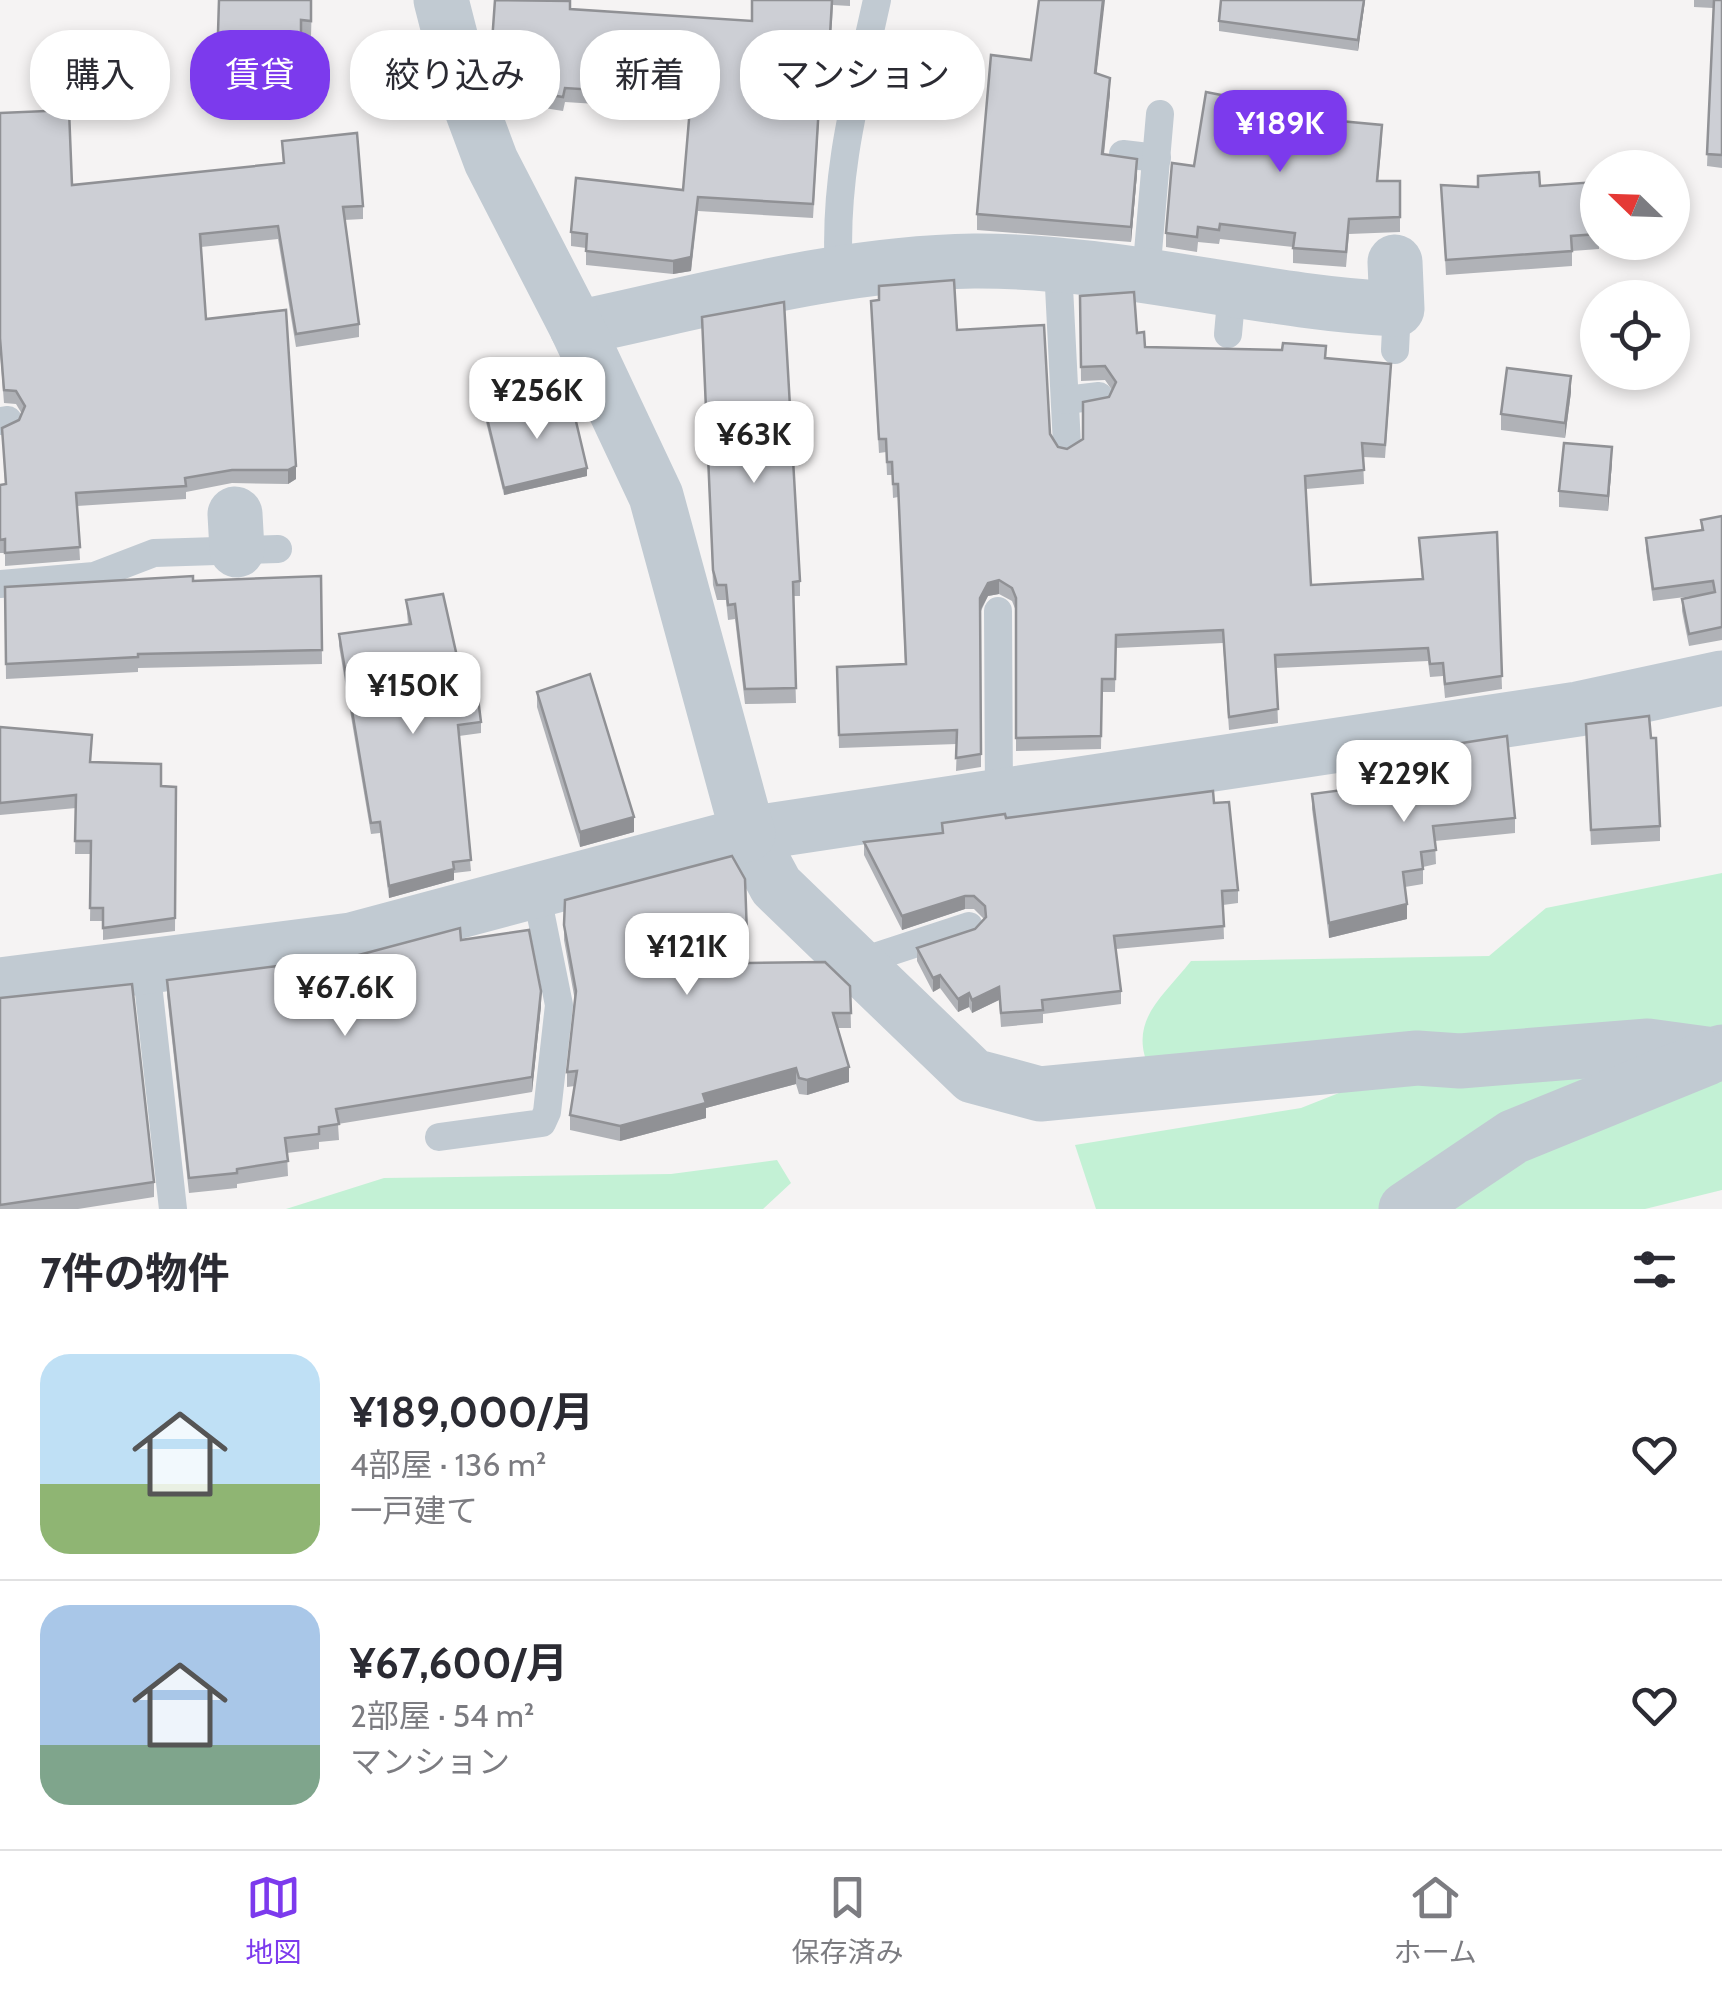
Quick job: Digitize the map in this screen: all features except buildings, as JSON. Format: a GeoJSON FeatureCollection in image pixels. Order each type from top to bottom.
{"type":"FeatureCollection","features":[{"type":"Feature","properties":{"kind":"street"},"geometry":{"type":"LineString","coordinates":[[441,0],[463,86],[491,161],[578,328],[656,496],[748,834],[776,886],[972,1076],[1040,1094],[1417,1058],[1460,1061],[1648,1046],[1718,1053]]}},
{"type":"Feature","properties":{"kind":"street"},"geometry":{"type":"LineString","coordinates":[[578,328],[839,271],[993,279],[1058,268],[1146,274],[1230,312],[1314,305],[1396,307]]}},
{"type":"Feature","properties":{"kind":"street"},"geometry":{"type":"LineString","coordinates":[[0,985],[351,940],[748,834],[1578,709],[1722,678]]}},
{"type":"Feature","properties":{"kind":"street"},"geometry":{"type":"LineString","coordinates":[[1406,1209],[1513,1136],[1718,1053]]}},
{"type":"Feature","properties":{"kind":"lane"},"geometry":{"type":"LineString","coordinates":[[839,271],[836,219],[841,161],[877,0]]}},
{"type":"Feature","properties":{"kind":"lane"},"geometry":{"type":"LineString","coordinates":[[1146,274],[1160,114]]}},
{"type":"Feature","properties":{"kind":"lane"},"geometry":{"type":"LineString","coordinates":[[1123,154],[1157,158]]}},
{"type":"Feature","properties":{"kind":"lane"},"geometry":{"type":"LineString","coordinates":[[1058,268],[1067,445]]}},
{"type":"Feature","properties":{"kind":"lane"},"geometry":{"type":"LineString","coordinates":[[1066,400],[1099,396]]}},
{"type":"Feature","properties":{"kind":"lane"},"geometry":{"type":"LineString","coordinates":[[0,584],[94,576],[154,553],[250,538]]}},
{"type":"Feature","properties":{"kind":"lane"},"geometry":{"type":"LineString","coordinates":[[998,611],[999,797]]}},
{"type":"Feature","properties":{"kind":"lane"},"geometry":{"type":"LineString","coordinates":[[439,1137],[542,1123],[548,1112],[559,1005],[536,891]]}},
{"type":"Feature","properties":{"kind":"lane"},"geometry":{"type":"LineString","coordinates":[[856,963],[969,926]]}},
{"type":"Feature","properties":{"kind":"lane"},"geometry":{"type":"LineString","coordinates":[[146,966],[174,1209]]}},
{"type":"Feature","properties":{"kind":"green space"},"geometry":{"type":"Polygon","coordinates":[[[1722,873],[1722,1190],[1645,1209],[1096,1209],[1075,1145],[1301,1108],[1493,1032],[1150,1070],[1144,1053],[1145,1024],[1159,999],[1191,961],[1489,956],[1546,908],[1722,873]]]}},
{"type":"Feature","properties":{"kind":"green space"},"geometry":{"type":"Polygon","coordinates":[[[777,1160],[791,1183],[763,1209],[286,1209],[384,1178],[671,1174],[777,1160]]]}}]}
